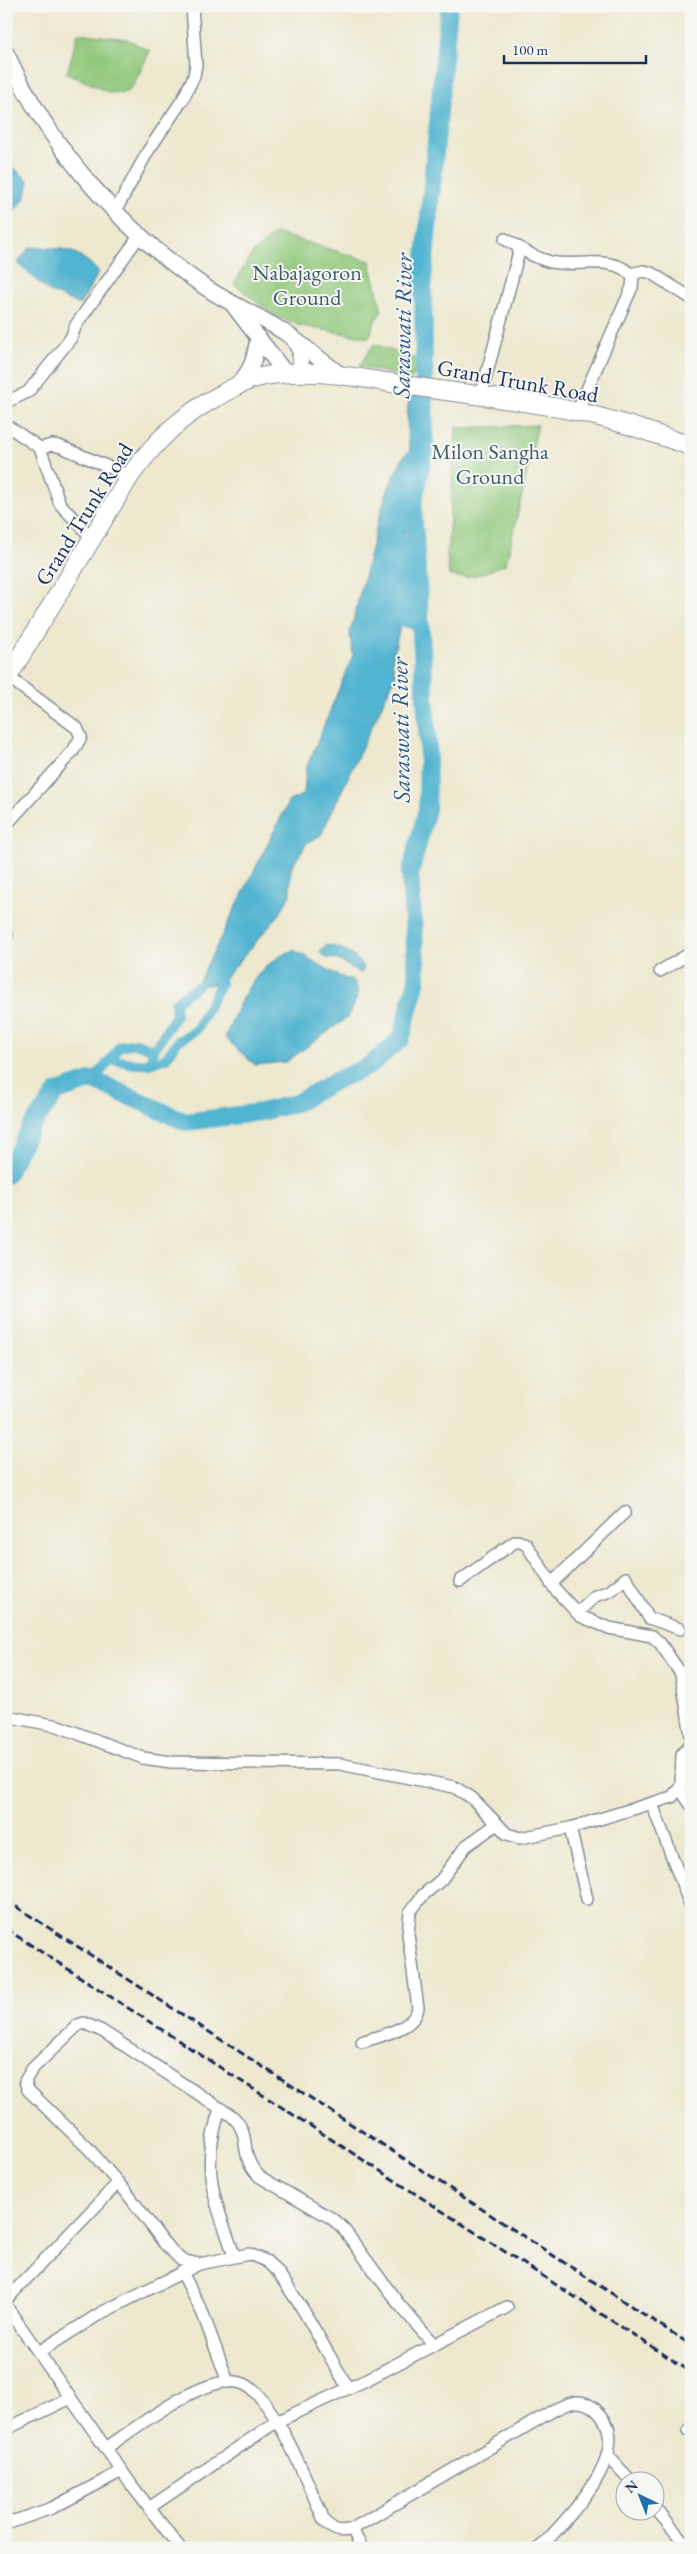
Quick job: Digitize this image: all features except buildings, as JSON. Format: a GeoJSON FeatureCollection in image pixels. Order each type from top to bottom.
{"type":"FeatureCollection","features":[{"type":"Feature","properties":{"kind":"highway","name":"Grand Trunk Road"},"geometry":{"type":"LineString","coordinates":[[7,679],[130,476],[150,449],[185,415],[236,386],[255,378],[293,374],[338,373],[481,395],[577,412],[691,446]]}},
{"type":"Feature","properties":{"kind":"main road"},"geometry":{"type":"LineString","coordinates":[[6,53],[25,92],[53,138],[114,212],[203,286],[270,323],[293,338],[338,373]]}},
{"type":"Feature","properties":{"kind":"main road"},"geometry":{"type":"LineString","coordinates":[[231,303],[258,338],[293,374],[300,350],[293,338]]}},
{"type":"Feature","properties":{"kind":"main road"},"geometry":{"type":"LineString","coordinates":[[236,386],[248,375],[252,367],[258,338]]}},
{"type":"Feature","properties":{"kind":"street"},"geometry":{"type":"LineString","coordinates":[[114,212],[148,151],[183,99],[194,76],[196,65],[192,6]]}},
{"type":"Feature","properties":{"kind":"street"},"geometry":{"type":"LineString","coordinates":[[6,402],[28,392],[71,338],[76,325],[140,235]]}},
{"type":"Feature","properties":{"kind":"street"},"geometry":{"type":"LineString","coordinates":[[506,239],[550,262],[603,263],[626,270],[634,281],[577,412]]}},
{"type":"Feature","properties":{"kind":"street"},"geometry":{"type":"LineString","coordinates":[[481,395],[520,248]]}},
{"type":"Feature","properties":{"kind":"street"},"geometry":{"type":"LineString","coordinates":[[630,274],[644,271],[651,273],[691,298]]}},
{"type":"Feature","properties":{"kind":"street"},"geometry":{"type":"LineString","coordinates":[[6,425],[40,448],[60,504],[92,538]]}},
{"type":"Feature","properties":{"kind":"street"},"geometry":{"type":"LineString","coordinates":[[40,448],[52,444],[59,446],[130,476]]}},
{"type":"Feature","properties":{"kind":"street"},"geometry":{"type":"LineString","coordinates":[[6,824],[73,751],[81,737],[77,728],[71,722],[7,679]]}},
{"type":"Feature","properties":{"kind":"street"},"geometry":{"type":"LineString","coordinates":[[660,971],[691,953]]}},
{"type":"Feature","properties":{"kind":"street"},"geometry":{"type":"LineString","coordinates":[[551,1584],[625,1512]]}},
{"type":"Feature","properties":{"kind":"street"},"geometry":{"type":"LineString","coordinates":[[460,1581],[517,1541],[528,1547],[551,1584],[577,1613],[609,1628],[652,1636],[660,1643],[681,1674],[691,1735]]}},
{"type":"Feature","properties":{"kind":"street"},"geometry":{"type":"LineString","coordinates":[[577,1613],[595,1596],[610,1591],[626,1578],[649,1618],[680,1629]]}},
{"type":"Feature","properties":{"kind":"street"},"geometry":{"type":"LineString","coordinates":[[6,1716],[58,1726],[143,1758],[171,1762],[340,1764],[454,1787],[472,1798],[507,1834],[520,1838],[570,1828],[652,1804],[672,1797],[680,1790]]}},
{"type":"Feature","properties":{"kind":"street"},"geometry":{"type":"LineString","coordinates":[[691,1744],[682,1754],[680,1790],[691,1805]]}},
{"type":"Feature","properties":{"kind":"street"},"geometry":{"type":"LineString","coordinates":[[652,1804],[691,1907]]}},
{"type":"Feature","properties":{"kind":"street"},"geometry":{"type":"LineString","coordinates":[[362,2042],[405,2026],[416,2018],[418,2008],[408,1934],[410,1912],[423,1895],[445,1876],[466,1846],[497,1824]]}},
{"type":"Feature","properties":{"kind":"street"},"geometry":{"type":"LineString","coordinates":[[570,1828],[587,1899]]}},
{"type":"Feature","properties":{"kind":"street"},"geometry":{"type":"LineString","coordinates":[[199,2264],[187,2263],[172,2253],[118,2183],[61,2120],[28,2090],[25,2081],[32,2068],[78,2025],[84,2023],[102,2031],[232,2116],[243,2129],[245,2153],[253,2170],[260,2177],[331,2218],[342,2227],[398,2303],[434,2345]]}},
{"type":"Feature","properties":{"kind":"street"},"geometry":{"type":"LineString","coordinates":[[220,2109],[210,2144],[210,2173],[215,2200],[234,2256]]}},
{"type":"Feature","properties":{"kind":"street"},"geometry":{"type":"LineString","coordinates":[[6,2300],[118,2183]]}},
{"type":"Feature","properties":{"kind":"street"},"geometry":{"type":"LineString","coordinates":[[39,2352],[101,2313],[199,2264],[234,2256],[258,2255],[277,2271],[302,2308],[348,2388]]}},
{"type":"Feature","properties":{"kind":"street"},"geometry":{"type":"LineString","coordinates":[[182,2272],[203,2314],[228,2382]]}},
{"type":"Feature","properties":{"kind":"street"},"geometry":{"type":"LineString","coordinates":[[6,2306],[122,2471],[180,2548]]}},
{"type":"Feature","properties":{"kind":"street"},"geometry":{"type":"LineString","coordinates":[[149,2508],[276,2422],[434,2345],[507,2306]]}},
{"type":"Feature","properties":{"kind":"street"},"geometry":{"type":"LineString","coordinates":[[106,2448],[186,2396],[207,2387],[228,2382],[244,2384],[259,2395],[290,2447],[324,2520],[330,2528],[337,2531],[352,2529],[554,2410],[574,2401],[593,2407],[608,2423],[611,2442],[594,2484],[540,2548]]}},
{"type":"Feature","properties":{"kind":"street"},"geometry":{"type":"LineString","coordinates":[[6,2429],[71,2398]]}},
{"type":"Feature","properties":{"kind":"street"},"geometry":{"type":"LineString","coordinates":[[607,2455],[623,2472]]}},
{"type":"Feature","properties":{"kind":"street"},"geometry":{"type":"LineString","coordinates":[[6,2524],[52,2508],[122,2471]]}},
{"type":"Feature","properties":{"kind":"street"},"geometry":{"type":"LineString","coordinates":[[664,2519],[689,2548]]}},
{"type":"Feature","properties":{"kind":"street"},"geometry":{"type":"LineString","coordinates":[[352,2529],[362,2548]]}},
{"type":"Feature","properties":{"kind":"green space"},"geometry":{"type":"Polygon","coordinates":[[[78,33],[127,39],[150,51],[134,84],[127,92],[110,93],[67,73],[78,33]]]}},
{"type":"Feature","properties":{"kind":"green space","name":"Nabajagoron Ground"},"geometry":{"type":"Polygon","coordinates":[[[275,233],[370,261],[382,311],[375,321],[369,338],[301,326],[276,317],[234,284],[251,255],[275,233]]]}},
{"type":"Feature","properties":{"kind":"green space"},"geometry":{"type":"Polygon","coordinates":[[[374,344],[424,362],[411,379],[359,366],[374,344]]]}},
{"type":"Feature","properties":{"kind":"green space","name":"Milon Sangha Ground"},"geometry":{"type":"Polygon","coordinates":[[[538,425],[506,564],[471,576],[457,577],[449,575],[447,557],[456,428],[538,425]]]}},
{"type":"Feature","properties":{"kind":"water"},"geometry":{"type":"Polygon","coordinates":[[[14,168],[29,181],[26,197],[6,221],[6,170],[14,168]]]}},
{"type":"Feature","properties":{"kind":"water"},"geometry":{"type":"Polygon","coordinates":[[[30,247],[68,250],[82,257],[99,272],[80,305],[48,291],[18,263],[30,247]]]}},
{"type":"Feature","properties":{"kind":"water"},"geometry":{"type":"Polygon","coordinates":[[[411,392],[424,393],[425,447],[404,535],[417,568],[420,629],[400,626],[392,662],[396,675],[321,835],[307,843],[291,868],[290,895],[279,915],[221,983],[196,987],[289,801],[304,794],[306,769],[353,655],[350,633],[379,517],[390,484],[403,457],[410,450],[407,421],[411,392]]]}},
{"type":"Feature","properties":{"kind":"water"},"geometry":{"type":"Polygon","coordinates":[[[327,945],[343,950],[357,959],[364,968],[361,973],[336,959],[326,958],[319,952],[327,945]]]}},
{"type":"Feature","properties":{"kind":"water"},"geometry":{"type":"Polygon","coordinates":[[[294,950],[339,976],[354,981],[359,993],[348,1017],[286,1062],[255,1065],[225,1038],[242,998],[258,974],[280,956],[294,950]]]}},
{"type":"Feature","properties":{"kind":"waterway","name":"Saraswati River"},"geometry":{"type":"LineString","coordinates":[[6,1175],[31,1127],[57,1092],[93,1080],[186,1122],[261,1112],[296,1103],[333,1082],[369,1066],[401,1039],[417,979],[410,874],[427,809],[428,746],[413,505],[425,447],[423,279],[449,6]]}},
{"type":"Feature","properties":{"kind":"waterway"},"geometry":{"type":"LineString","coordinates":[[93,1080],[111,1059],[135,1064],[149,1064],[166,1058],[178,1041],[196,1030],[221,983]]}},
{"type":"Feature","properties":{"kind":"waterway"},"geometry":{"type":"LineString","coordinates":[[149,1064],[154,1050],[176,1015],[175,1002],[196,987]]}},
{"type":"Feature","properties":{"kind":"waterway"},"geometry":{"type":"LineString","coordinates":[[111,1059],[120,1046],[136,1043],[154,1050]]}},
{"type":"Feature","properties":{"kind":"railway"},"geometry":{"type":"LineString","coordinates":[[6,1900],[691,2345]]}},
{"type":"Feature","properties":{"kind":"railway"},"geometry":{"type":"LineString","coordinates":[[6,1929],[691,2372]]}}]}
